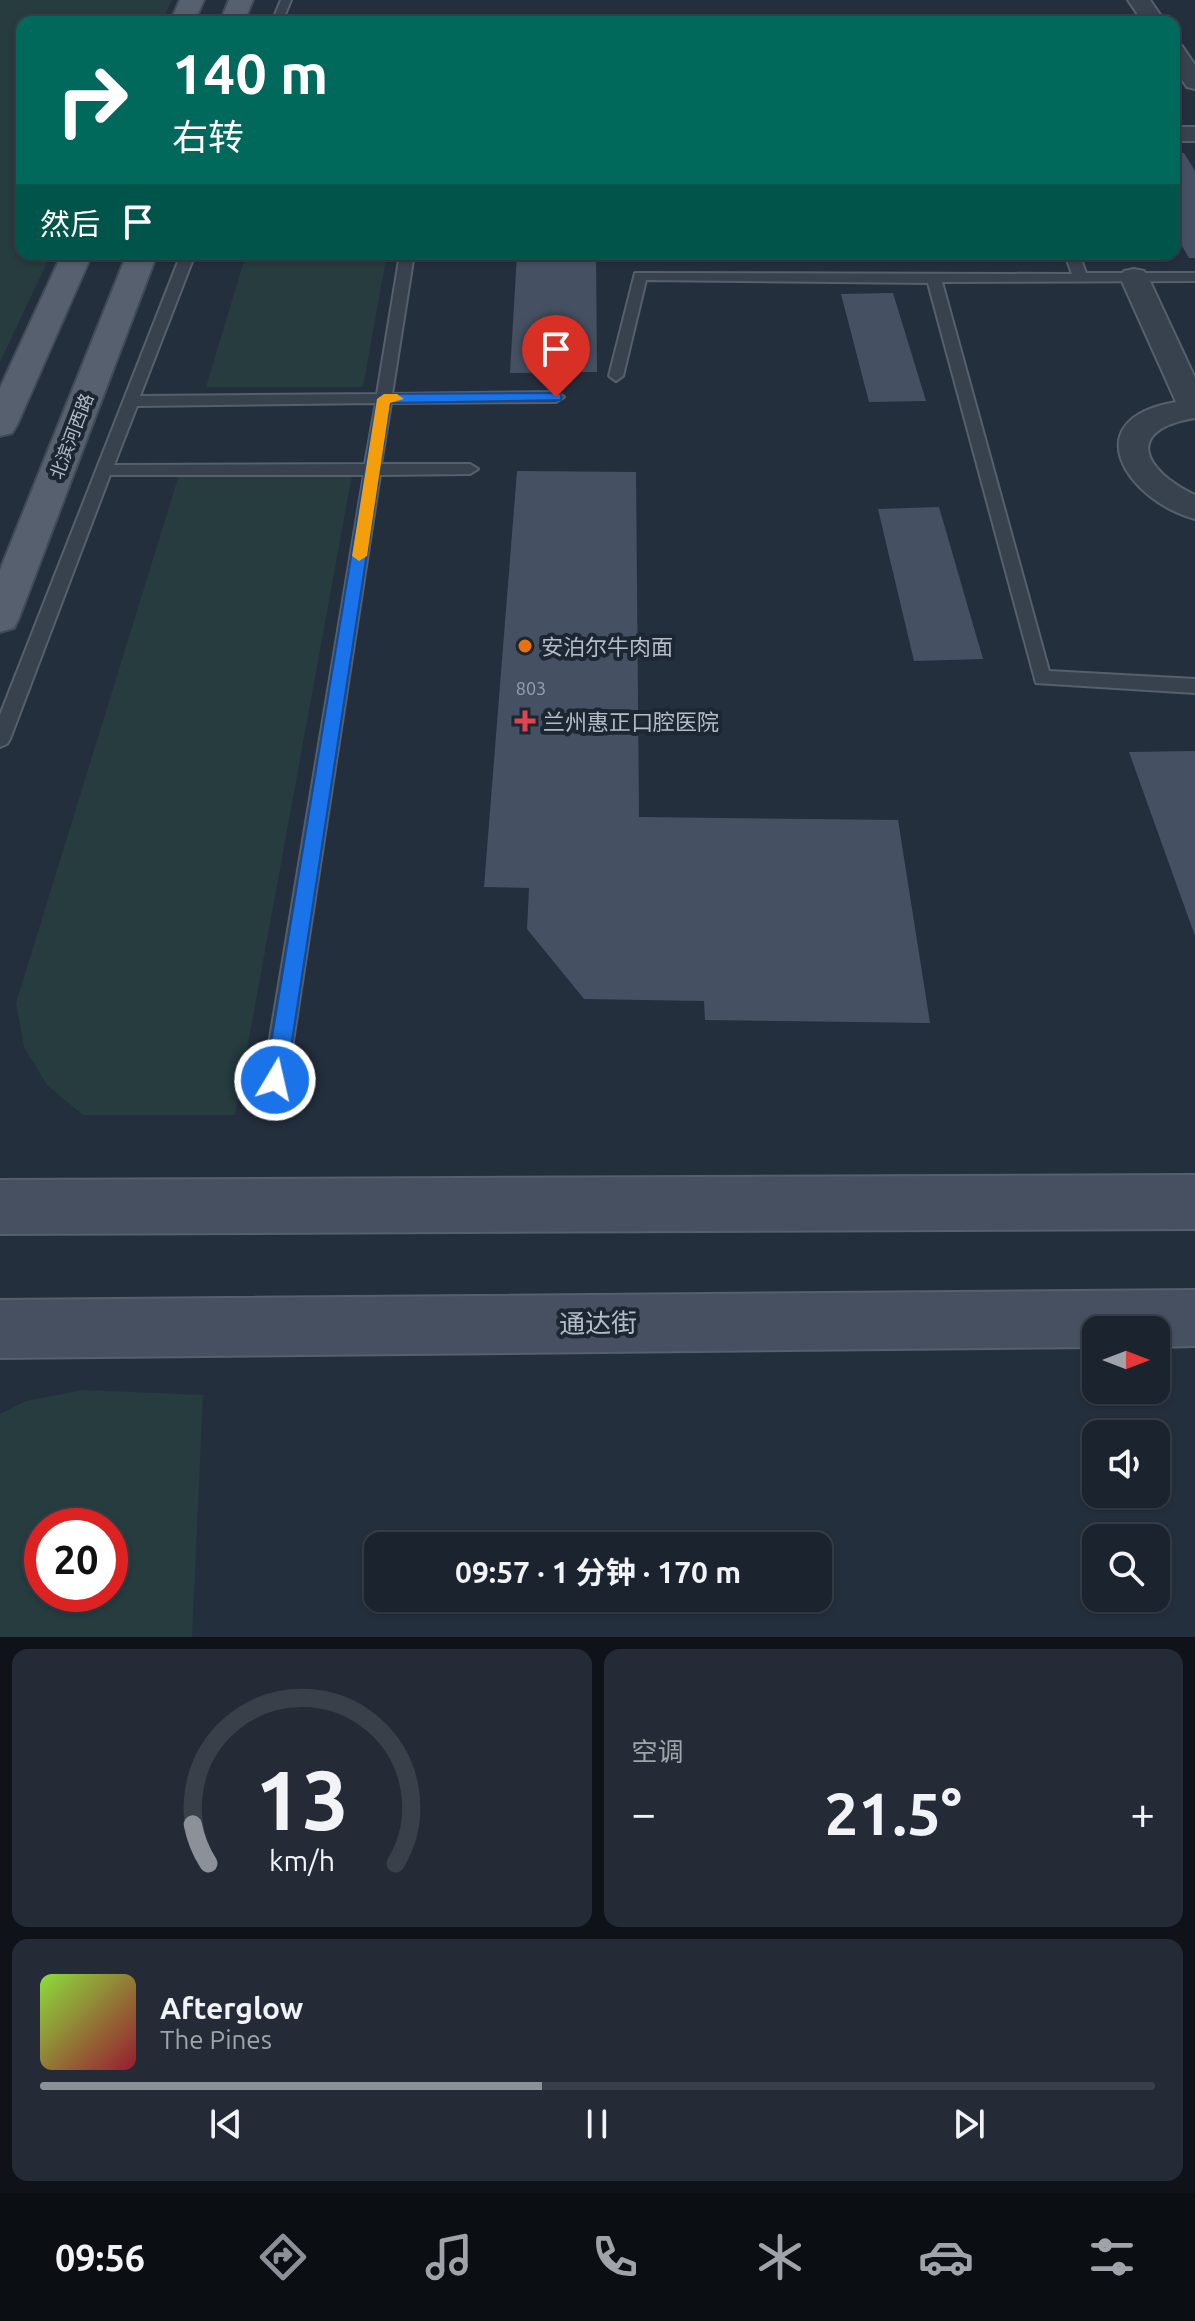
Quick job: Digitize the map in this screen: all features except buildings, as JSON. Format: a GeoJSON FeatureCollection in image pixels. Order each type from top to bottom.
{"type":"FeatureCollection","features":[{"type":"Feature","properties":{"kind":"main road"},"geometry":{"type":"LineString","coordinates":[[0,425],[74,260]]}},
{"type":"Feature","properties":{"kind":"main road","name":"北滨河西路"},"geometry":{"type":"LineString","coordinates":[[0,618],[140,260]]}},
{"type":"Feature","properties":{"kind":"main road"},"geometry":{"type":"LineString","coordinates":[[0,1207],[1195,1202]]}},
{"type":"Feature","properties":{"kind":"main road","name":"通达街"},"geometry":{"type":"LineString","coordinates":[[0,1329],[1195,1318]]}},
{"type":"Feature","properties":{"kind":"street"},"geometry":{"type":"LineString","coordinates":[[1180,60],[1195,82]]}},
{"type":"Feature","properties":{"kind":"street"},"geometry":{"type":"LineString","coordinates":[[1134,277],[1194,408],[1165,412],[1143,423],[1132,439],[1133,459],[1147,481],[1173,499],[1195,508]]}},
{"type":"Feature","properties":{"kind":"lane"},"geometry":{"type":"LineString","coordinates":[[0,739],[186,260]]}},
{"type":"Feature","properties":{"kind":"lane"},"geometry":{"type":"LineString","coordinates":[[275,1080],[406,260]]}},
{"type":"Feature","properties":{"kind":"lane"},"geometry":{"type":"LineString","coordinates":[[1074,260],[1080,277]]}},
{"type":"Feature","properties":{"kind":"lane"},"geometry":{"type":"LineString","coordinates":[[616,376],[640,270],[934,278],[1195,277]]}},
{"type":"Feature","properties":{"kind":"lane"},"geometry":{"type":"LineString","coordinates":[[934,278],[1042,678],[1195,686]]}},
{"type":"Feature","properties":{"kind":"lane"},"geometry":{"type":"LineString","coordinates":[[131,401],[556,397]]}},
{"type":"Feature","properties":{"kind":"lane"},"geometry":{"type":"LineString","coordinates":[[104,470],[470,469]]}},
{"type":"Feature","properties":{"kind":"green space"},"geometry":{"type":"Polygon","coordinates":[[[0,0],[172,0],[164,16],[16,16],[16,260],[48,260],[0,362],[0,0]]]}},
{"type":"Feature","properties":{"kind":"green space"},"geometry":{"type":"Polygon","coordinates":[[[244,260],[386,260],[363,387],[206,387],[244,260]]]}},
{"type":"Feature","properties":{"kind":"green space"},"geometry":{"type":"Polygon","coordinates":[[[179,475],[352,475],[235,1115],[83,1115],[47,1085],[24,1047],[16,1003],[179,475]]]}},
{"type":"Feature","properties":{"kind":"green space"},"geometry":{"type":"Polygon","coordinates":[[[83,1390],[203,1395],[192,1637],[0,1637],[0,1414],[26,1401],[83,1390]]]}},
{"type":"Feature","properties":{"kind":"slow traffic"},"geometry":{"type":"LineString","coordinates":[[359,556],[384,399],[397,399]]}},
{"type":"Feature","properties":{"kind":"place","name":"安泊尔牛肉面"},"geometry":{"type":"Point","coordinates":[525,646]}},
{"type":"Feature","properties":{"kind":"place","name":"兰州惠正口腔医院"},"geometry":{"type":"Point","coordinates":[525,721]}},
{"type":"Feature","properties":{"kind":"route"},"geometry":{"type":"LineString","coordinates":[[275,1080],[384,399],[556,397]]}}]}
